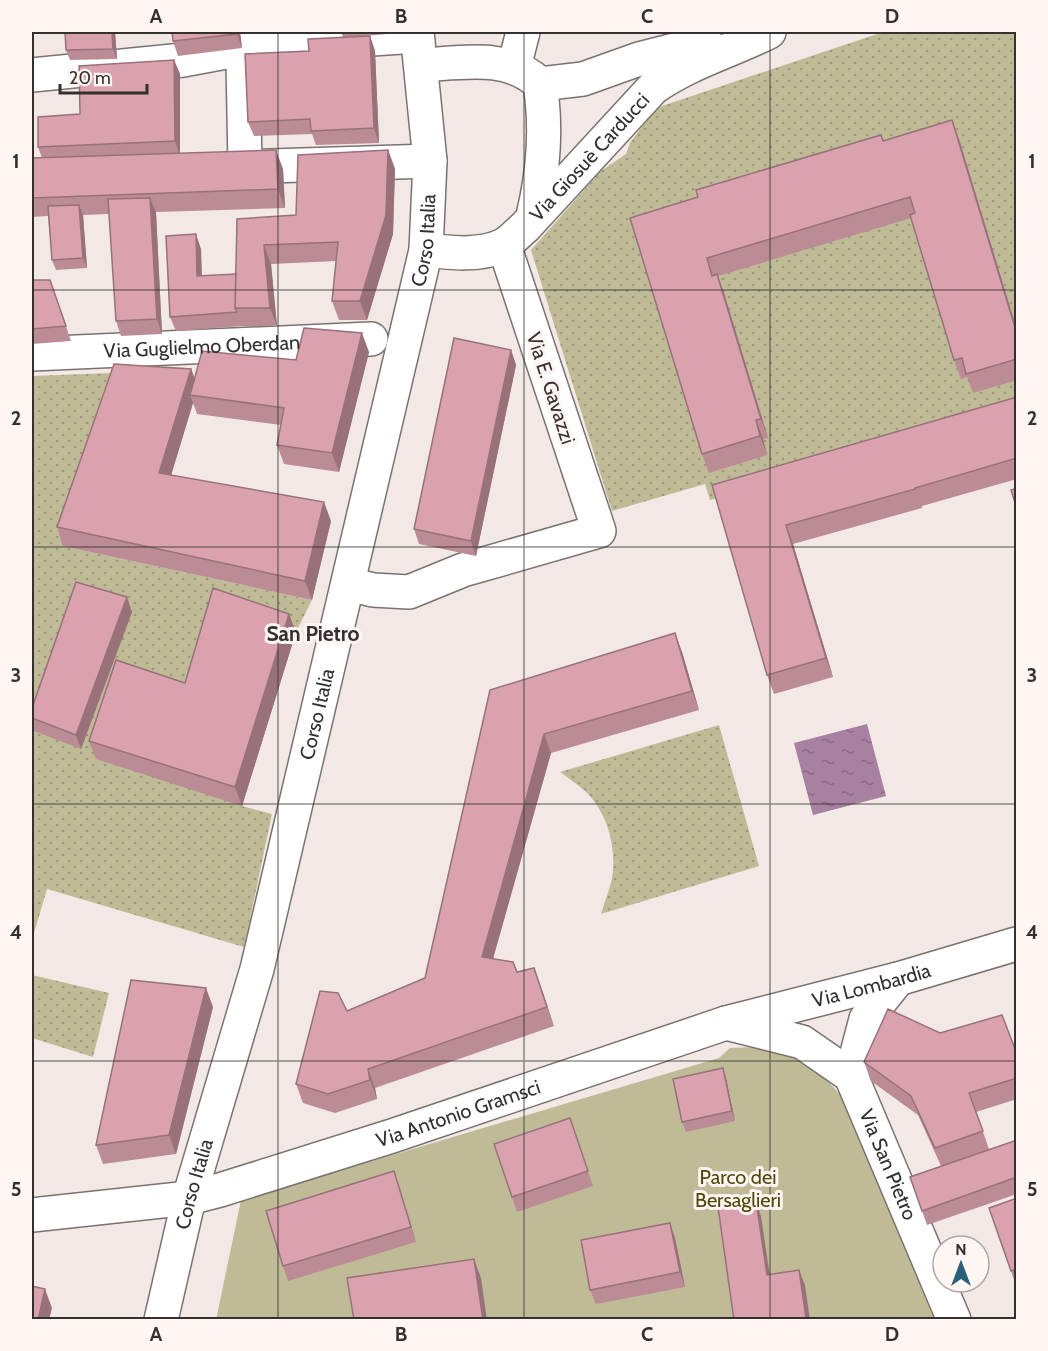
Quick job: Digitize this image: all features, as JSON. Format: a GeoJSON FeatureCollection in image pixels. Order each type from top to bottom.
{"type":"FeatureCollection","features":[{"type":"Feature","properties":{"kind":"street"},"geometry":{"type":"LineString","coordinates":[[32,75],[183,60],[252,39],[419,44],[527,75],[523,32]]}},
{"type":"Feature","properties":{"kind":"street","name":"Via Giosuè Carducci"},"geometry":{"type":"LineString","coordinates":[[527,75],[583,79],[639,59],[755,32]]}},
{"type":"Feature","properties":{"kind":"street","name":"Via Giosuè Carducci"},"geometry":{"type":"LineString","coordinates":[[533,216],[653,88],[674,73],[769,32]]}},
{"type":"Feature","properties":{"kind":"street"},"geometry":{"type":"LineString","coordinates":[[245,167],[243,61],[252,39]]}},
{"type":"Feature","properties":{"kind":"street","name":"Corso Italia"},"geometry":{"type":"LineString","coordinates":[[161,1320],[189,1198],[257,969],[426,250],[430,161],[419,44]]}},
{"type":"Feature","properties":{"kind":"street","name":"Via Giosuè Carducci"},"geometry":{"type":"LineString","coordinates":[[527,75],[543,100],[542,181],[533,216]]}},
{"type":"Feature","properties":{"kind":"street"},"geometry":{"type":"LineString","coordinates":[[204,168],[430,161]]}},
{"type":"Feature","properties":{"kind":"street"},"geometry":{"type":"LineString","coordinates":[[426,250],[448,253],[478,252],[504,245],[525,227],[533,216]]}},
{"type":"Feature","properties":{"kind":"street","name":"Via E. Gavazzi"},"geometry":{"type":"LineString","coordinates":[[349,584],[373,590],[409,592],[463,570],[599,531],[504,245]]}},
{"type":"Feature","properties":{"kind":"street","name":"Via Guglielmo Oberdan"},"geometry":{"type":"LineString","coordinates":[[32,354],[371,339]]}},
{"type":"Feature","properties":{"kind":"street","name":"Via Lombardia"},"geometry":{"type":"LineString","coordinates":[[726,1023],[898,979],[1017,944]]}},
{"type":"Feature","properties":{"kind":"street"},"geometry":{"type":"LineString","coordinates":[[726,1023],[802,1042],[850,1076],[866,1019],[898,979]]}},
{"type":"Feature","properties":{"kind":"street","name":"Via Antonio Gramsci"},"geometry":{"type":"LineString","coordinates":[[32,1215],[189,1198],[392,1136],[726,1023]]}},
{"type":"Feature","properties":{"kind":"street","name":"Via San Pietro"},"geometry":{"type":"LineString","coordinates":[[850,1076],[954,1320]]}},
{"type":"Feature","properties":{"kind":"green space"},"geometry":{"type":"Polygon","coordinates":[[[883,32],[1016,32],[1016,407],[710,500],[705,484],[612,511],[531,250],[601,171],[626,154],[630,143],[651,114],[662,106],[883,32]]]}},
{"type":"Feature","properties":{"kind":"green space"},"geometry":{"type":"Polygon","coordinates":[[[112,373],[64,546],[312,600],[296,632],[242,806],[272,814],[244,947],[47,889],[32,940],[32,376],[112,373]]]}},
{"type":"Feature","properties":{"kind":"green space"},"geometry":{"type":"Polygon","coordinates":[[[719,725],[759,866],[601,914],[613,871],[610,834],[601,811],[594,801],[583,789],[560,772],[719,725]]]}},
{"type":"Feature","properties":{"kind":"green space"},"geometry":{"type":"Polygon","coordinates":[[[32,975],[109,993],[93,1057],[32,1038],[32,975]]]}},
{"type":"Feature","properties":{"kind":"green space","name":"Parco dei Bersaglieri"},"geometry":{"type":"Polygon","coordinates":[[[730,1048],[762,1048],[790,1055],[801,1060],[828,1081],[844,1099],[934,1319],[216,1320],[241,1200],[719,1058],[730,1048]]]}},
{"type":"Feature","properties":{"kind":"water"},"geometry":{"type":"Polygon","coordinates":[[[867,724],[886,796],[813,815],[794,743],[867,724]]]}},
{"type":"Feature","properties":{"kind":"building"},"geometry":{"type":"Polygon","coordinates":[[[65,32],[112,32],[113,49],[66,50],[65,32]]]}},
{"type":"Feature","properties":{"kind":"building"},"geometry":{"type":"Polygon","coordinates":[[[172,32],[236,32],[237,34],[173,41],[172,32]]]}},
{"type":"Feature","properties":{"kind":"building"},"geometry":{"type":"Polygon","coordinates":[[[370,36],[374,128],[311,131],[310,119],[248,122],[245,54],[309,51],[308,39],[370,36]]]}},
{"type":"Feature","properties":{"kind":"building"},"geometry":{"type":"Polygon","coordinates":[[[174,60],[175,141],[38,147],[38,117],[80,114],[79,66],[174,60]]]}},
{"type":"Feature","properties":{"kind":"building"},"geometry":{"type":"Polygon","coordinates":[[[952,120],[1017,334],[1017,359],[966,374],[962,358],[954,360],[910,215],[915,213],[910,197],[707,258],[712,276],[717,274],[761,419],[756,420],[760,436],[702,454],[630,218],[698,197],[696,190],[881,135],[883,141],[952,120]]]}},
{"type":"Feature","properties":{"kind":"building"},"geometry":{"type":"Polygon","coordinates":[[[276,150],[278,189],[32,198],[32,158],[276,150]]]}},
{"type":"Feature","properties":{"kind":"building"},"geometry":{"type":"Polygon","coordinates":[[[388,150],[386,215],[360,301],[332,301],[338,242],[264,245],[270,308],[235,308],[237,219],[296,215],[298,155],[388,150]]]}},
{"type":"Feature","properties":{"kind":"building"},"geometry":{"type":"Polygon","coordinates":[[[150,198],[157,319],[116,321],[108,199],[150,198]]]}},
{"type":"Feature","properties":{"kind":"building"},"geometry":{"type":"Polygon","coordinates":[[[79,205],[83,258],[52,260],[48,206],[79,205]]]}},
{"type":"Feature","properties":{"kind":"building"},"geometry":{"type":"Polygon","coordinates":[[[196,234],[197,276],[236,274],[235,308],[237,312],[170,317],[166,236],[196,234]]]}},
{"type":"Feature","properties":{"kind":"building"},"geometry":{"type":"Polygon","coordinates":[[[32,280],[50,280],[66,326],[32,329],[32,280]]]}},
{"type":"Feature","properties":{"kind":"building"},"geometry":{"type":"Polygon","coordinates":[[[304,328],[362,333],[332,453],[277,445],[284,408],[190,395],[202,351],[296,360],[304,328]]]}},
{"type":"Feature","properties":{"kind":"building"},"geometry":{"type":"Polygon","coordinates":[[[454,338],[511,350],[471,541],[414,529],[454,338]]]}},
{"type":"Feature","properties":{"kind":"building"},"geometry":{"type":"Polygon","coordinates":[[[114,364],[191,369],[159,473],[324,502],[305,581],[57,527],[114,364]]]}},
{"type":"Feature","properties":{"kind":"building"},"geometry":{"type":"Polygon","coordinates":[[[1017,397],[1017,458],[786,525],[826,658],[767,675],[712,485],[1017,397]]]}},
{"type":"Feature","properties":{"kind":"building"},"geometry":{"type":"Polygon","coordinates":[[[1017,488],[1017,509],[1011,490],[1017,488]]]}},
{"type":"Feature","properties":{"kind":"building"},"geometry":{"type":"Polygon","coordinates":[[[76,582],[127,597],[76,735],[32,718],[32,708],[76,582]]]}},
{"type":"Feature","properties":{"kind":"building"},"geometry":{"type":"Polygon","coordinates":[[[213,588],[289,614],[235,787],[89,741],[116,660],[185,683],[213,588]]]}},
{"type":"Feature","properties":{"kind":"building"},"geometry":{"type":"Polygon","coordinates":[[[675,633],[692,691],[544,734],[482,957],[513,962],[517,972],[534,968],[547,1007],[368,1069],[370,1080],[328,1094],[296,1084],[320,991],[338,993],[347,1011],[425,978],[490,690],[675,633]]]}},
{"type":"Feature","properties":{"kind":"building"},"geometry":{"type":"Polygon","coordinates":[[[131,980],[206,988],[169,1135],[96,1145],[131,980]]]}},
{"type":"Feature","properties":{"kind":"building"},"geometry":{"type":"Polygon","coordinates":[[[888,1009],[940,1033],[1002,1015],[1017,1054],[1017,1078],[969,1093],[983,1131],[935,1148],[911,1096],[864,1062],[888,1009]]]}},
{"type":"Feature","properties":{"kind":"building"},"geometry":{"type":"Polygon","coordinates":[[[723,1068],[732,1111],[682,1122],[673,1079],[723,1068]]]}},
{"type":"Feature","properties":{"kind":"building"},"geometry":{"type":"Polygon","coordinates":[[[570,1118],[588,1171],[512,1197],[494,1144],[570,1118]]]}},
{"type":"Feature","properties":{"kind":"building"},"geometry":{"type":"Polygon","coordinates":[[[1017,1140],[1017,1177],[922,1211],[910,1177],[1017,1140]]]}},
{"type":"Feature","properties":{"kind":"building"},"geometry":{"type":"Polygon","coordinates":[[[394,1171],[411,1227],[283,1266],[266,1211],[394,1171]]]}},
{"type":"Feature","properties":{"kind":"building"},"geometry":{"type":"Polygon","coordinates":[[[1017,1198],[1017,1269],[1011,1271],[989,1208],[1017,1198]]]}},
{"type":"Feature","properties":{"kind":"building"},"geometry":{"type":"Polygon","coordinates":[[[756,1201],[767,1275],[799,1270],[806,1318],[734,1320],[718,1207],[756,1201]]]}},
{"type":"Feature","properties":{"kind":"building"},"geometry":{"type":"Polygon","coordinates":[[[670,1223],[680,1272],[590,1290],[581,1240],[670,1223]]]}},
{"type":"Feature","properties":{"kind":"building"},"geometry":{"type":"Polygon","coordinates":[[[474,1259],[483,1320],[354,1320],[347,1278],[474,1259]]]}},
{"type":"Feature","properties":{"kind":"building"},"geometry":{"type":"Polygon","coordinates":[[[32,1286],[45,1289],[38,1320],[32,1320],[32,1286]]]}},
{"type":"Feature","properties":{"kind":"district","name":"San Pietro"},"geometry":{"type":"Point","coordinates":[313,633]}}]}
